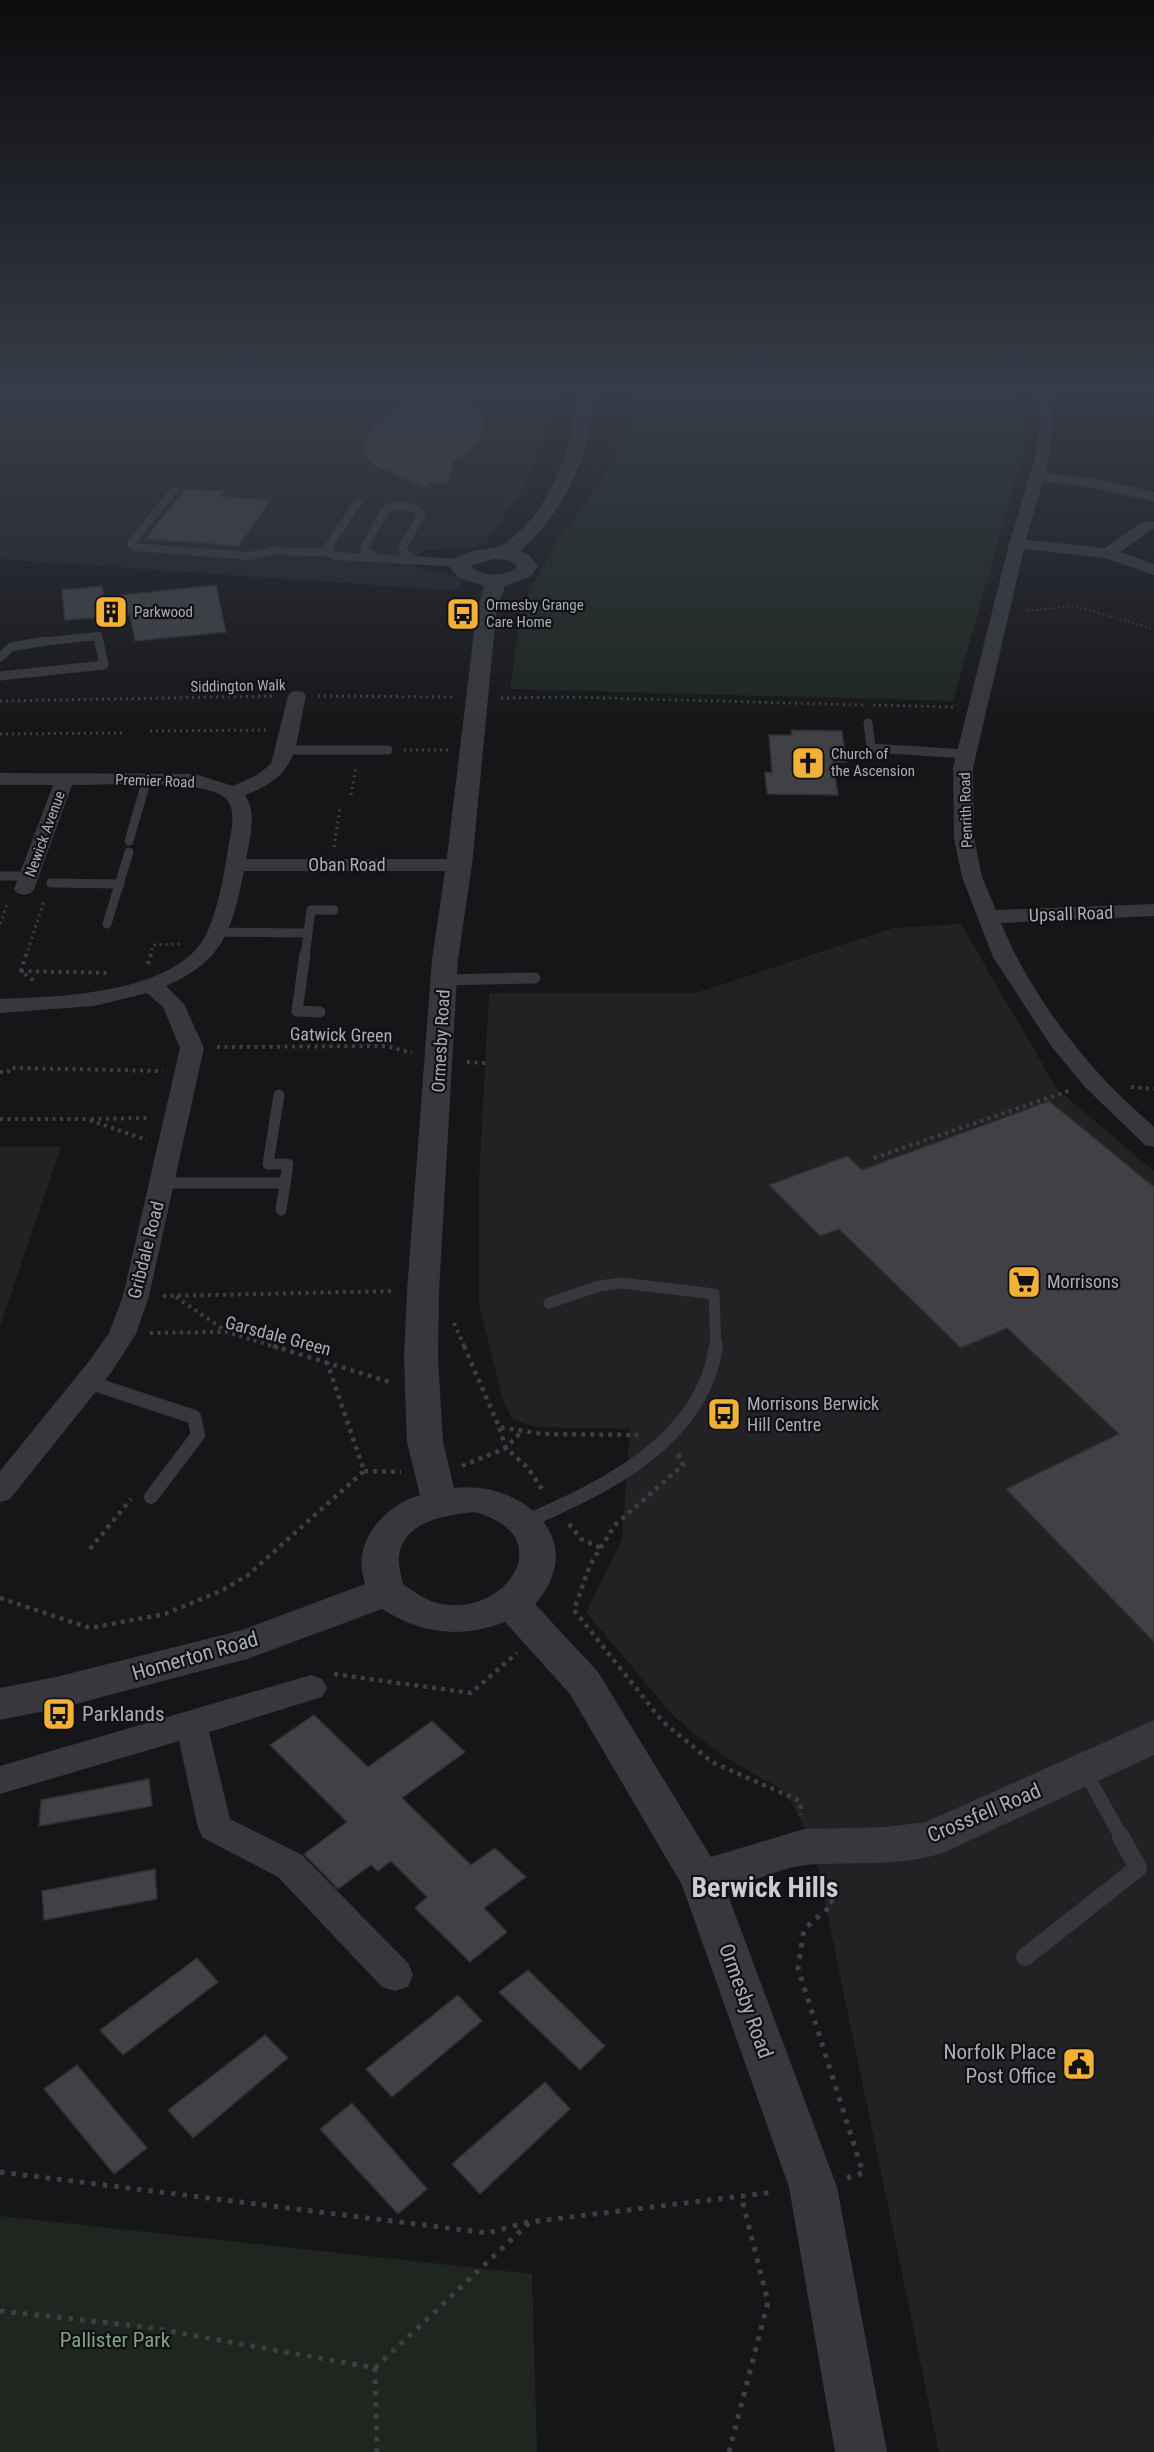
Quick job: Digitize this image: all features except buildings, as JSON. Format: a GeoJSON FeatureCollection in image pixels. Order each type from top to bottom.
{"type":"FeatureCollection","features":[{"type":"Feature","properties":{"kind":"street"},"geometry":{"type":"LineString","coordinates":[[505,553],[535,527],[551,506]]}},
{"type":"Feature","properties":{"kind":"street","name":"Penrith Road"},"geometry":{"type":"LineString","coordinates":[[1029,506],[1017,544],[963,768],[964,838],[972,877],[1004,957],[1059,1041],[1093,1082],[1154,1140]]}},
{"type":"Feature","properties":{"kind":"street"},"geometry":{"type":"LineString","coordinates":[[1108,553],[1148,525]]}},
{"type":"Feature","properties":{"kind":"street"},"geometry":{"type":"LineString","coordinates":[[1017,544],[1108,553],[1154,570]]}},
{"type":"Feature","properties":{"kind":"street"},"geometry":{"type":"LineString","coordinates":[[505,553],[525,561],[528,566],[520,575],[496,581],[467,574],[460,568],[460,563],[485,554],[505,553]]}},
{"type":"Feature","properties":{"kind":"street","name":"Ormesby Road"},"geometry":{"type":"LineString","coordinates":[[440,1502],[425,1442],[423,1291],[444,980],[459,866],[486,615],[496,581]]}},
{"type":"Feature","properties":{"kind":"street"},"geometry":{"type":"LineString","coordinates":[[0,1006],[91,999],[182,969],[214,938],[234,865],[242,814],[241,804],[232,793],[261,782],[273,774],[280,765],[297,696]]}},
{"type":"Feature","properties":{"kind":"street","name":"Premier Road"},"geometry":{"type":"LineString","coordinates":[[0,779],[195,780],[232,793]]}},
{"type":"Feature","properties":{"kind":"street","name":"Newick Avenue"},"geometry":{"type":"LineString","coordinates":[[27,882],[65,779]]}},
{"type":"Feature","properties":{"kind":"street","name":"Oban Road"},"geometry":{"type":"LineString","coordinates":[[234,865],[459,866]]}},
{"type":"Feature","properties":{"kind":"street","name":"Upsall Road"},"geometry":{"type":"LineString","coordinates":[[988,917],[1154,910]]}},
{"type":"Feature","properties":{"kind":"street"},"geometry":{"type":"LineString","coordinates":[[147,979],[173,1004],[190,1060]]}},
{"type":"Feature","properties":{"kind":"street","name":"Gribdale Road"},"geometry":{"type":"LineString","coordinates":[[0,1491],[88,1382],[122,1334],[136,1296],[190,1060]]}},
{"type":"Feature","properties":{"kind":"street"},"geometry":{"type":"LineString","coordinates":[[474,1499],[507,1509],[525,1522],[536,1540],[539,1564],[531,1584],[542,1616],[450,1619],[428,1615],[385,1592],[380,1562],[383,1545],[399,1521],[414,1511],[440,1502],[474,1499]]}},
{"type":"Feature","properties":{"kind":"street","name":"Homerton Road"},"geometry":{"type":"LineString","coordinates":[[0,1704],[60,1692],[247,1644],[385,1592]]}},
{"type":"Feature","properties":{"kind":"street","name":"Ormesby Road"},"geometry":{"type":"LineString","coordinates":[[542,1616],[701,1879],[813,2187],[861,2452]]}},
{"type":"Feature","properties":{"kind":"street"},"geometry":{"type":"LineString","coordinates":[[0,1780],[311,1688]]}},
{"type":"Feature","properties":{"kind":"street"},"geometry":{"type":"LineString","coordinates":[[191,1724],[215,1828],[290,1866],[395,1976]]}},
{"type":"Feature","properties":{"kind":"street","name":"Crossfell Road"},"geometry":{"type":"LineString","coordinates":[[701,1879],[804,1847],[886,1845],[930,1839],[1154,1737]]}},
{"type":"Feature","properties":{"kind":"lane"},"geometry":{"type":"LineString","coordinates":[[161,506],[131,543],[135,547],[249,556],[274,551],[326,552],[335,556],[460,563]]}},
{"type":"Feature","properties":{"kind":"lane"},"geometry":{"type":"LineString","coordinates":[[326,552],[355,506]]}},
{"type":"Feature","properties":{"kind":"lane"},"geometry":{"type":"LineString","coordinates":[[378,558],[364,550],[387,508],[395,506]]}},
{"type":"Feature","properties":{"kind":"lane"},"geometry":{"type":"LineString","coordinates":[[408,506],[418,509],[422,514],[402,548],[405,554],[417,560]]}},
{"type":"Feature","properties":{"kind":"lane"},"geometry":{"type":"LineString","coordinates":[[0,657],[11,647],[21,644],[98,636],[104,665],[0,676]]}},
{"type":"Feature","properties":{"kind":"lane"},"geometry":{"type":"LineString","coordinates":[[868,723],[871,748],[966,754]]}},
{"type":"Feature","properties":{"kind":"lane"},"geometry":{"type":"LineString","coordinates":[[283,750],[388,750]]}},
{"type":"Feature","properties":{"kind":"lane"},"geometry":{"type":"LineString","coordinates":[[129,841],[147,778]]}},
{"type":"Feature","properties":{"kind":"lane"},"geometry":{"type":"LineString","coordinates":[[107,924],[129,852]]}},
{"type":"Feature","properties":{"kind":"lane"},"geometry":{"type":"LineString","coordinates":[[0,876],[27,882]]}},
{"type":"Feature","properties":{"kind":"lane"},"geometry":{"type":"LineString","coordinates":[[51,883],[120,884]]}},
{"type":"Feature","properties":{"kind":"lane"},"geometry":{"type":"LineString","coordinates":[[320,1012],[297,1011],[307,933],[311,910],[334,910]]}},
{"type":"Feature","properties":{"kind":"lane"},"geometry":{"type":"LineString","coordinates":[[214,938],[307,933]]}},
{"type":"Feature","properties":{"kind":"lane"},"geometry":{"type":"LineString","coordinates":[[444,980],[535,978]]}},
{"type":"Feature","properties":{"kind":"lane"},"geometry":{"type":"LineString","coordinates":[[279,1095],[268,1164],[288,1164],[281,1210]]}},
{"type":"Feature","properties":{"kind":"lane"},"geometry":{"type":"LineString","coordinates":[[162,1183],[285,1182]]}},
{"type":"Feature","properties":{"kind":"lane"},"geometry":{"type":"LineString","coordinates":[[525,1522],[602,1486],[656,1449],[671,1435],[694,1405],[711,1367],[716,1348],[714,1294],[622,1283],[599,1286],[549,1303]]}},
{"type":"Feature","properties":{"kind":"lane"},"geometry":{"type":"LineString","coordinates":[[88,1382],[194,1417],[198,1435],[151,1497]]}},
{"type":"Feature","properties":{"kind":"lane"},"geometry":{"type":"LineString","coordinates":[[1025,1957],[1138,1868],[1083,1769]]}},
{"type":"Feature","properties":{"kind":"path"},"geometry":{"type":"LineString","coordinates":[[1028,611],[1074,606],[1154,629]]}},
{"type":"Feature","properties":{"kind":"path","name":"Siddington Walk"},"geometry":{"type":"LineString","coordinates":[[0,700],[297,696],[568,697],[978,707]]}},
{"type":"Feature","properties":{"kind":"path"},"geometry":{"type":"LineString","coordinates":[[150,731],[289,730]]}},
{"type":"Feature","properties":{"kind":"path"},"geometry":{"type":"LineString","coordinates":[[0,734],[124,733]]}},
{"type":"Feature","properties":{"kind":"path"},"geometry":{"type":"LineString","coordinates":[[351,795],[358,750]]}},
{"type":"Feature","properties":{"kind":"path"},"geometry":{"type":"LineString","coordinates":[[388,750],[471,750]]}},
{"type":"Feature","properties":{"kind":"path"},"geometry":{"type":"LineString","coordinates":[[331,865],[340,807]]}},
{"type":"Feature","properties":{"kind":"path"},"geometry":{"type":"LineString","coordinates":[[147,979],[153,945],[214,938]]}},
{"type":"Feature","properties":{"kind":"path"},"geometry":{"type":"LineString","coordinates":[[21,971],[111,973]]}},
{"type":"Feature","properties":{"kind":"path","name":"Gatwick Green"},"geometry":{"type":"LineString","coordinates":[[190,1060],[386,1046],[440,1061],[487,1063]]}},
{"type":"Feature","properties":{"kind":"path"},"geometry":{"type":"LineString","coordinates":[[0,1072],[8,1072],[10,1068],[190,1060]]}},
{"type":"Feature","properties":{"kind":"path"},"geometry":{"type":"LineString","coordinates":[[874,1158],[1093,1082]]}},
{"type":"Feature","properties":{"kind":"path"},"geometry":{"type":"LineString","coordinates":[[0,1119],[177,1117]]}},
{"type":"Feature","properties":{"kind":"path"},"geometry":{"type":"LineString","coordinates":[[86,1119],[170,1148]]}},
{"type":"Feature","properties":{"kind":"path","name":"Garsdale Green"},"geometry":{"type":"LineString","coordinates":[[136,1296],[423,1291]]}},
{"type":"Feature","properties":{"kind":"path"},"geometry":{"type":"LineString","coordinates":[[175,1296],[227,1332]]}},
{"type":"Feature","properties":{"kind":"path"},"geometry":{"type":"LineString","coordinates":[[311,1688],[331,1673],[471,1693],[590,1565],[615,1525],[683,1465],[671,1435],[542,1434],[499,1427],[453,1320]]}},
{"type":"Feature","properties":{"kind":"path","name":"Garsdale Green"},"geometry":{"type":"LineString","coordinates":[[122,1334],[227,1332],[423,1392]]}},
{"type":"Feature","properties":{"kind":"path"},"geometry":{"type":"LineString","coordinates":[[0,1598],[90,1628],[165,1614],[221,1591],[248,1575],[364,1471],[327,1362]]}},
{"type":"Feature","properties":{"kind":"path"},"geometry":{"type":"LineString","coordinates":[[90,1550],[132,1497],[151,1497]]}},
{"type":"Feature","properties":{"kind":"path"},"geometry":{"type":"LineString","coordinates":[[0,2172],[488,2233],[531,2222],[813,2187],[863,2173],[798,1968],[804,1929],[833,1904],[804,1847],[800,1801],[712,1762],[542,1616]]}},
{"type":"Feature","properties":{"kind":"path"},"geometry":{"type":"LineString","coordinates":[[729,2452],[768,2302],[741,2196]]}},
{"type":"Feature","properties":{"kind":"path"},"geometry":{"type":"LineString","coordinates":[[377,2452],[375,2368],[531,2222]]}},
{"type":"Feature","properties":{"kind":"path"},"geometry":{"type":"LineString","coordinates":[[0,2311],[146,2327],[375,2368]]}},
{"type":"Feature","properties":{"kind":"shaded area"},"geometry":{"type":"Polygon","coordinates":[[[0,506],[511,506],[485,545],[470,549],[422,550],[413,566],[459,577],[462,580],[456,591],[0,559],[0,506]]]}},
{"type":"Feature","properties":{"kind":"shaded area"},"geometry":{"type":"Polygon","coordinates":[[[961,924],[1057,1089],[1154,1171],[1154,2452],[939,2452],[813,1845],[783,1790],[738,1765],[700,1739],[670,1712],[586,1612],[622,1539],[630,1429],[538,1427],[513,1420],[504,1403],[479,1303],[479,1181],[489,993],[696,993],[893,928],[961,924]]]}},
{"type":"Feature","properties":{"kind":"shaded area"},"geometry":{"type":"Polygon","coordinates":[[[0,1147],[61,1147],[0,1326],[0,1147]]]}},
{"type":"Feature","properties":{"kind":"green space"},"geometry":{"type":"Polygon","coordinates":[[[582,506],[1008,506],[953,701],[510,689],[521,606],[556,543],[582,506]]]}},
{"type":"Feature","properties":{"kind":"green space","name":"Pallister Park"},"geometry":{"type":"Polygon","coordinates":[[[0,2216],[532,2274],[537,2452],[0,2452],[0,2216]]]}},
{"type":"Feature","properties":{"kind":"place","name":"Parkwood"},"geometry":{"type":"Point","coordinates":[111,612]}},
{"type":"Feature","properties":{"kind":"place","name":"Ormesby Grange Care Home"},"geometry":{"type":"Point","coordinates":[463,614]}},
{"type":"Feature","properties":{"kind":"place","name":"Church of the Ascension"},"geometry":{"type":"Point","coordinates":[808,763]}},
{"type":"Feature","properties":{"kind":"place","name":"Morrisons"},"geometry":{"type":"Point","coordinates":[1024,1282]}},
{"type":"Feature","properties":{"kind":"place","name":"Morrisons Berwick Hill Centre"},"geometry":{"type":"Point","coordinates":[724,1414]}},
{"type":"Feature","properties":{"kind":"place","name":"Parklands"},"geometry":{"type":"Point","coordinates":[59,1714]}},
{"type":"Feature","properties":{"kind":"place","name":"Norfolk Place Post Office"},"geometry":{"type":"Point","coordinates":[1079,2064]}},
{"type":"Feature","properties":{"kind":"district","name":"Berwick Hills"},"geometry":{"type":"Point","coordinates":[765,1887]}}]}
